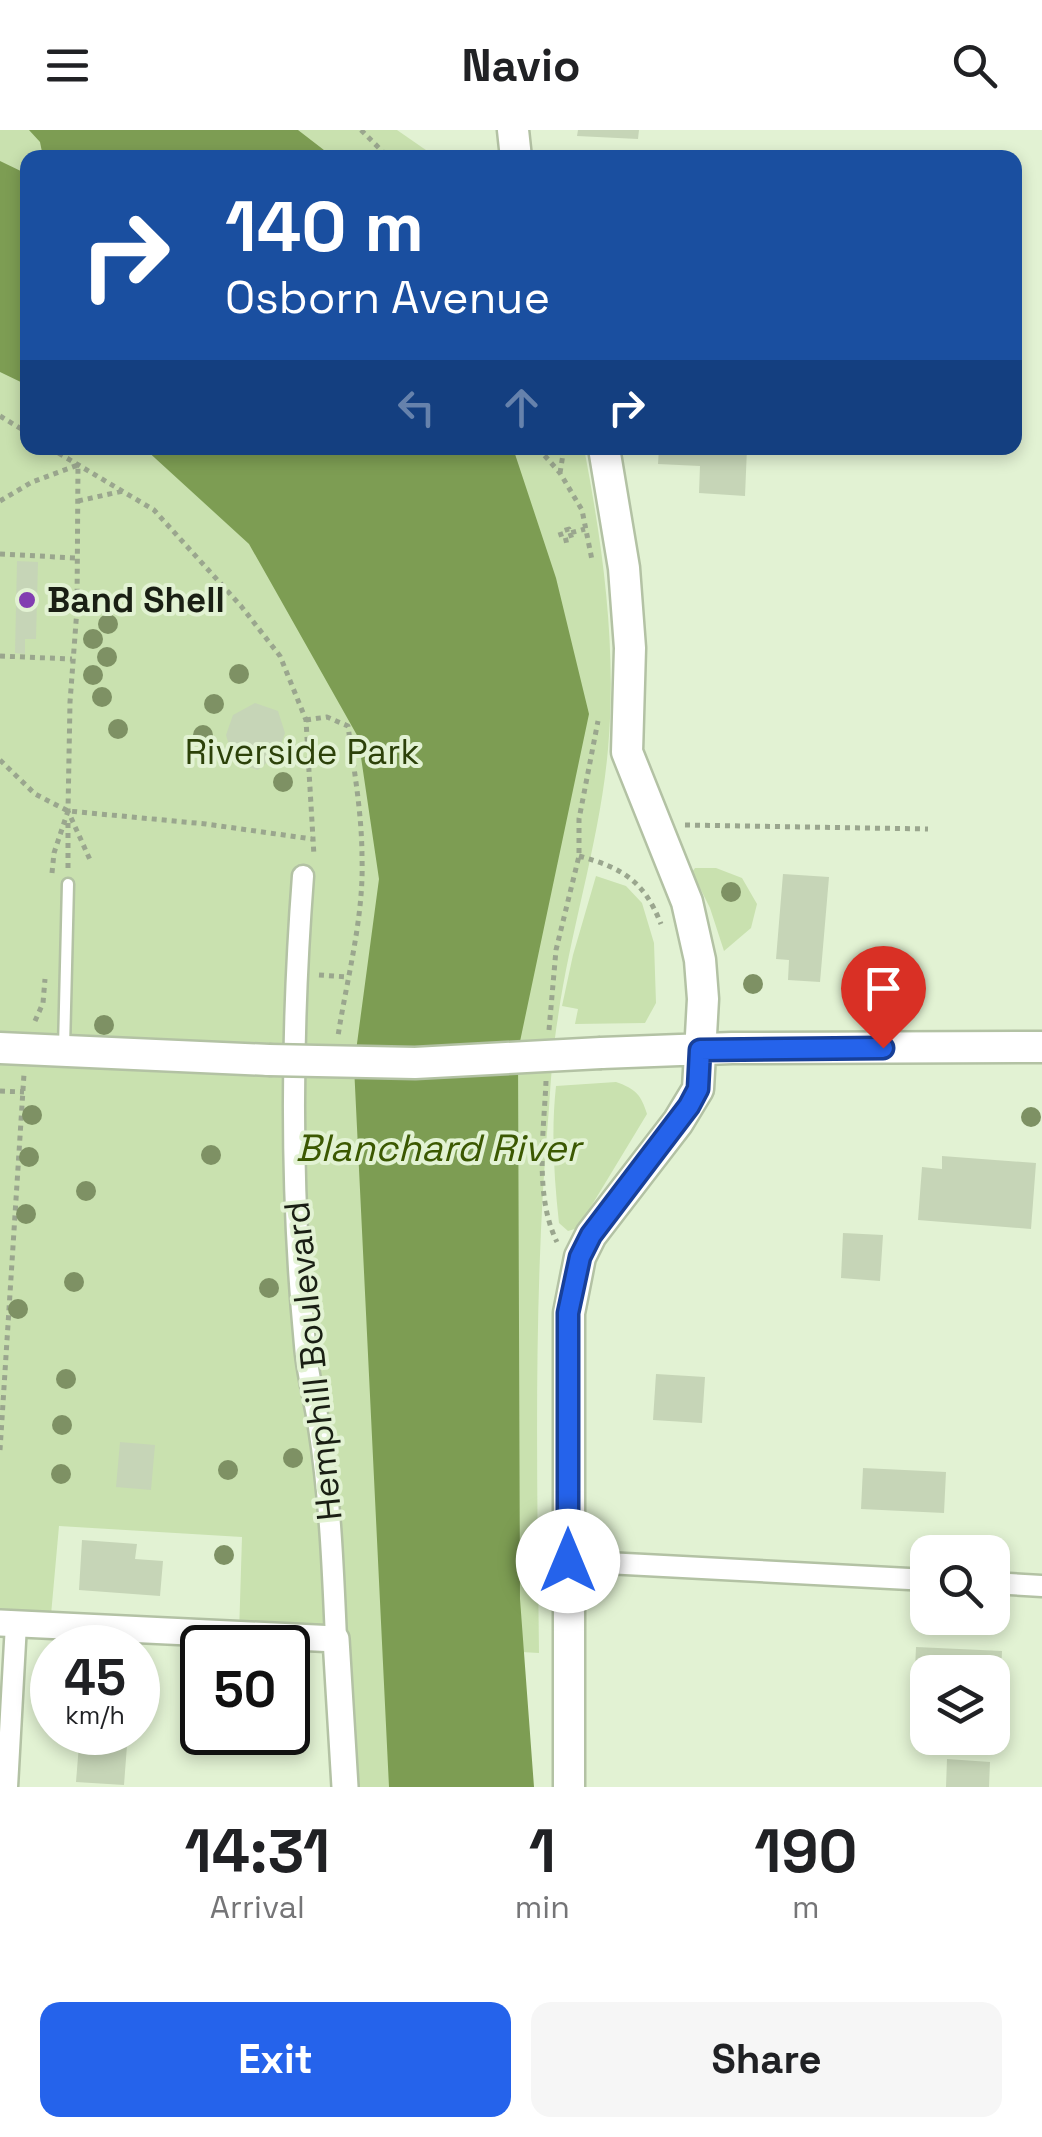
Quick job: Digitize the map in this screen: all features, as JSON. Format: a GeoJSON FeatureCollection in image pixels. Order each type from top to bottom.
{"type":"FeatureCollection","features":[{"type":"Feature","properties":{"kind":"main road"},"geometry":{"type":"LineString","coordinates":[[569,1787],[568,1313],[580,1257],[591,1235],[698,1089],[703,999],[696,938],[673,860],[627,752],[630,648],[624,568],[605,455]]}},
{"type":"Feature","properties":{"kind":"main road"},"geometry":{"type":"LineString","coordinates":[[12,1048],[416,1063],[700,1050],[1042,1047]]}},
{"type":"Feature","properties":{"kind":"street","name":"Hemphill Boulevard"},"geometry":{"type":"LineString","coordinates":[[303,876],[291,1077],[292,1166],[305,1350],[332,1540],[345,1787]]}},
{"type":"Feature","properties":{"kind":"street"},"geometry":{"type":"LineString","coordinates":[[568,1561],[910,1579]]}},
{"type":"Feature","properties":{"kind":"street"},"geometry":{"type":"LineString","coordinates":[[1010,1584],[1042,1586]]}},
{"type":"Feature","properties":{"kind":"street"},"geometry":{"type":"LineString","coordinates":[[7,1787],[8,1624],[336,1639]]}},
{"type":"Feature","properties":{"kind":"lane"},"geometry":{"type":"LineString","coordinates":[[64,1051],[68,884]]}},
{"type":"Feature","properties":{"kind":"path"},"geometry":{"type":"LineString","coordinates":[[360,130],[381,150]]}},
{"type":"Feature","properties":{"kind":"path"},"geometry":{"type":"LineString","coordinates":[[62,455],[154,510],[241,606],[280,656],[306,720],[315,869],[303,876]]}},
{"type":"Feature","properties":{"kind":"path"},"geometry":{"type":"LineString","coordinates":[[541,455],[560,473],[582,510],[592,566]]}},
{"type":"Feature","properties":{"kind":"path"},"geometry":{"type":"LineString","coordinates":[[560,473],[563,455]]}},
{"type":"Feature","properties":{"kind":"path"},"geometry":{"type":"LineString","coordinates":[[68,884],[78,464]]}},
{"type":"Feature","properties":{"kind":"path"},"geometry":{"type":"LineString","coordinates":[[0,502],[32,482],[78,464]]}},
{"type":"Feature","properties":{"kind":"path"},"geometry":{"type":"LineString","coordinates":[[78,501],[123,491]]}},
{"type":"Feature","properties":{"kind":"path"},"geometry":{"type":"LineString","coordinates":[[570,534],[585,529]]}},
{"type":"Feature","properties":{"kind":"path"},"geometry":{"type":"LineString","coordinates":[[0,554],[76,558]]}},
{"type":"Feature","properties":{"kind":"path"},"geometry":{"type":"LineString","coordinates":[[0,656],[73,659]]}},
{"type":"Feature","properties":{"kind":"path"},"geometry":{"type":"LineString","coordinates":[[548,1046],[556,950],[579,856],[579,819],[599,712]]}},
{"type":"Feature","properties":{"kind":"path"},"geometry":{"type":"LineString","coordinates":[[306,720],[328,717],[348,726],[356,790],[362,860],[358,914],[335,1054]]}},
{"type":"Feature","properties":{"kind":"path"},"geometry":{"type":"LineString","coordinates":[[0,760],[35,794],[68,810],[312,839]]}},
{"type":"Feature","properties":{"kind":"path"},"geometry":{"type":"LineString","coordinates":[[68,810],[90,862]]}},
{"type":"Feature","properties":{"kind":"path"},"geometry":{"type":"LineString","coordinates":[[658,830],[683,825],[928,829]]}},
{"type":"Feature","properties":{"kind":"path"},"geometry":{"type":"LineString","coordinates":[[579,856],[608,864],[634,880],[651,900],[665,934]]}},
{"type":"Feature","properties":{"kind":"path"},"geometry":{"type":"LineString","coordinates":[[0,1450],[4,1321],[24,1092],[12,1048]]}},
{"type":"Feature","properties":{"kind":"path"},"geometry":{"type":"LineString","coordinates":[[547,1064],[544,1137],[548,1218],[558,1244],[580,1257]]}},
{"type":"Feature","properties":{"kind":"path"},"geometry":{"type":"LineString","coordinates":[[0,1091],[24,1092]]}},
{"type":"Feature","properties":{"kind":"green space","name":"Riverside Park"},"geometry":{"type":"Polygon","coordinates":[[[0,130],[397,130],[426,150],[20,150],[20,455],[585,455],[606,598],[610,711],[599,817],[564,983],[551,1074],[538,1312],[539,1653],[453,1648],[463,1787],[345,1787],[336,1639],[310,1638],[310,1625],[239,1625],[242,1537],[59,1526],[50,1625],[0,1623],[0,130]]]}},
{"type":"Feature","properties":{"kind":"green space"},"geometry":{"type":"Polygon","coordinates":[[[695,868],[716,868],[742,878],[757,904],[751,928],[724,951],[710,908],[692,872],[695,868]]]}},
{"type":"Feature","properties":{"kind":"green space"},"geometry":{"type":"Polygon","coordinates":[[[596,876],[626,886],[642,903],[654,943],[656,1003],[645,1023],[575,1024],[578,1009],[562,1006],[596,876]]]}},
{"type":"Feature","properties":{"kind":"green space"},"geometry":{"type":"Polygon","coordinates":[[[616,1082],[637,1094],[647,1114],[578,1228],[568,1231],[559,1223],[556,1189],[556,1086],[616,1082]]]}},
{"type":"Feature","properties":{"kind":"water"},"geometry":{"type":"Polygon","coordinates":[[[29,130],[298,130],[324,150],[42,150],[29,130]]]}},
{"type":"Feature","properties":{"kind":"water"},"geometry":{"type":"Polygon","coordinates":[[[0,161],[20,171],[20,382],[0,372],[0,161]]]}},
{"type":"Feature","properties":{"kind":"water","name":"Blanchard River"},"geometry":{"type":"Polygon","coordinates":[[[152,455],[515,455],[556,578],[589,714],[518,1051],[520,1599],[534,1787],[389,1787],[354,1066],[379,879],[358,737],[249,544],[152,455]]]}},
{"type":"Feature","properties":{"kind":"building"},"geometry":{"type":"Polygon","coordinates":[[[578,130],[639,130],[638,139],[577,136],[578,130]]]}},
{"type":"Feature","properties":{"kind":"building"},"geometry":{"type":"Polygon","coordinates":[[[659,455],[747,455],[745,496],[699,493],[700,466],[658,464],[659,455]]]}},
{"type":"Feature","properties":{"kind":"building","name":"Band Shell"},"geometry":{"type":"Polygon","coordinates":[[[17,561],[38,562],[36,639],[25,639],[25,654],[15,653],[17,561]]]}},
{"type":"Feature","properties":{"kind":"building"},"geometry":{"type":"Polygon","coordinates":[[[255,703],[278,711],[285,733],[278,753],[258,770],[234,762],[226,735],[233,715],[255,703]]]}},
{"type":"Feature","properties":{"kind":"building"},"geometry":{"type":"Polygon","coordinates":[[[783,874],[829,877],[820,982],[788,980],[789,960],[776,959],[783,874]]]}},
{"type":"Feature","properties":{"kind":"building"},"geometry":{"type":"Polygon","coordinates":[[[942,1156],[1036,1163],[1031,1229],[918,1220],[922,1167],[942,1169],[942,1156]]]}},
{"type":"Feature","properties":{"kind":"building"},"geometry":{"type":"Polygon","coordinates":[[[843,1233],[883,1235],[880,1281],[841,1278],[843,1233]]]}},
{"type":"Feature","properties":{"kind":"building"},"geometry":{"type":"Polygon","coordinates":[[[656,1374],[705,1377],[702,1423],[653,1420],[656,1374]]]}},
{"type":"Feature","properties":{"kind":"building"},"geometry":{"type":"Polygon","coordinates":[[[120,1442],[155,1445],[151,1490],[116,1487],[120,1442]]]}},
{"type":"Feature","properties":{"kind":"building"},"geometry":{"type":"Polygon","coordinates":[[[863,1468],[946,1472],[944,1513],[861,1509],[863,1468]]]}},
{"type":"Feature","properties":{"kind":"building"},"geometry":{"type":"Polygon","coordinates":[[[82,1540],[137,1544],[135,1559],[163,1561],[160,1596],[79,1590],[82,1540]]]}},
{"type":"Feature","properties":{"kind":"building"},"geometry":{"type":"Polygon","coordinates":[[[916,1647],[1002,1651],[1002,1655],[916,1655],[916,1647]]]}},
{"type":"Feature","properties":{"kind":"building"},"geometry":{"type":"Polygon","coordinates":[[[78,1755],[126,1755],[124,1785],[76,1782],[78,1755]]]}},
{"type":"Feature","properties":{"kind":"building"},"geometry":{"type":"Polygon","coordinates":[[[947,1759],[990,1762],[989,1787],[946,1787],[947,1759]]]}},
{"type":"Feature","properties":{"kind":"place","name":"Band Shell"},"geometry":{"type":"Point","coordinates":[27,600]}},
{"type":"Feature","properties":{"kind":"route"},"geometry":{"type":"LineString","coordinates":[[568,1561],[568,1313],[580,1257],[591,1235],[689,1106],[698,1089],[700,1050],[883,1048]]}}]}
